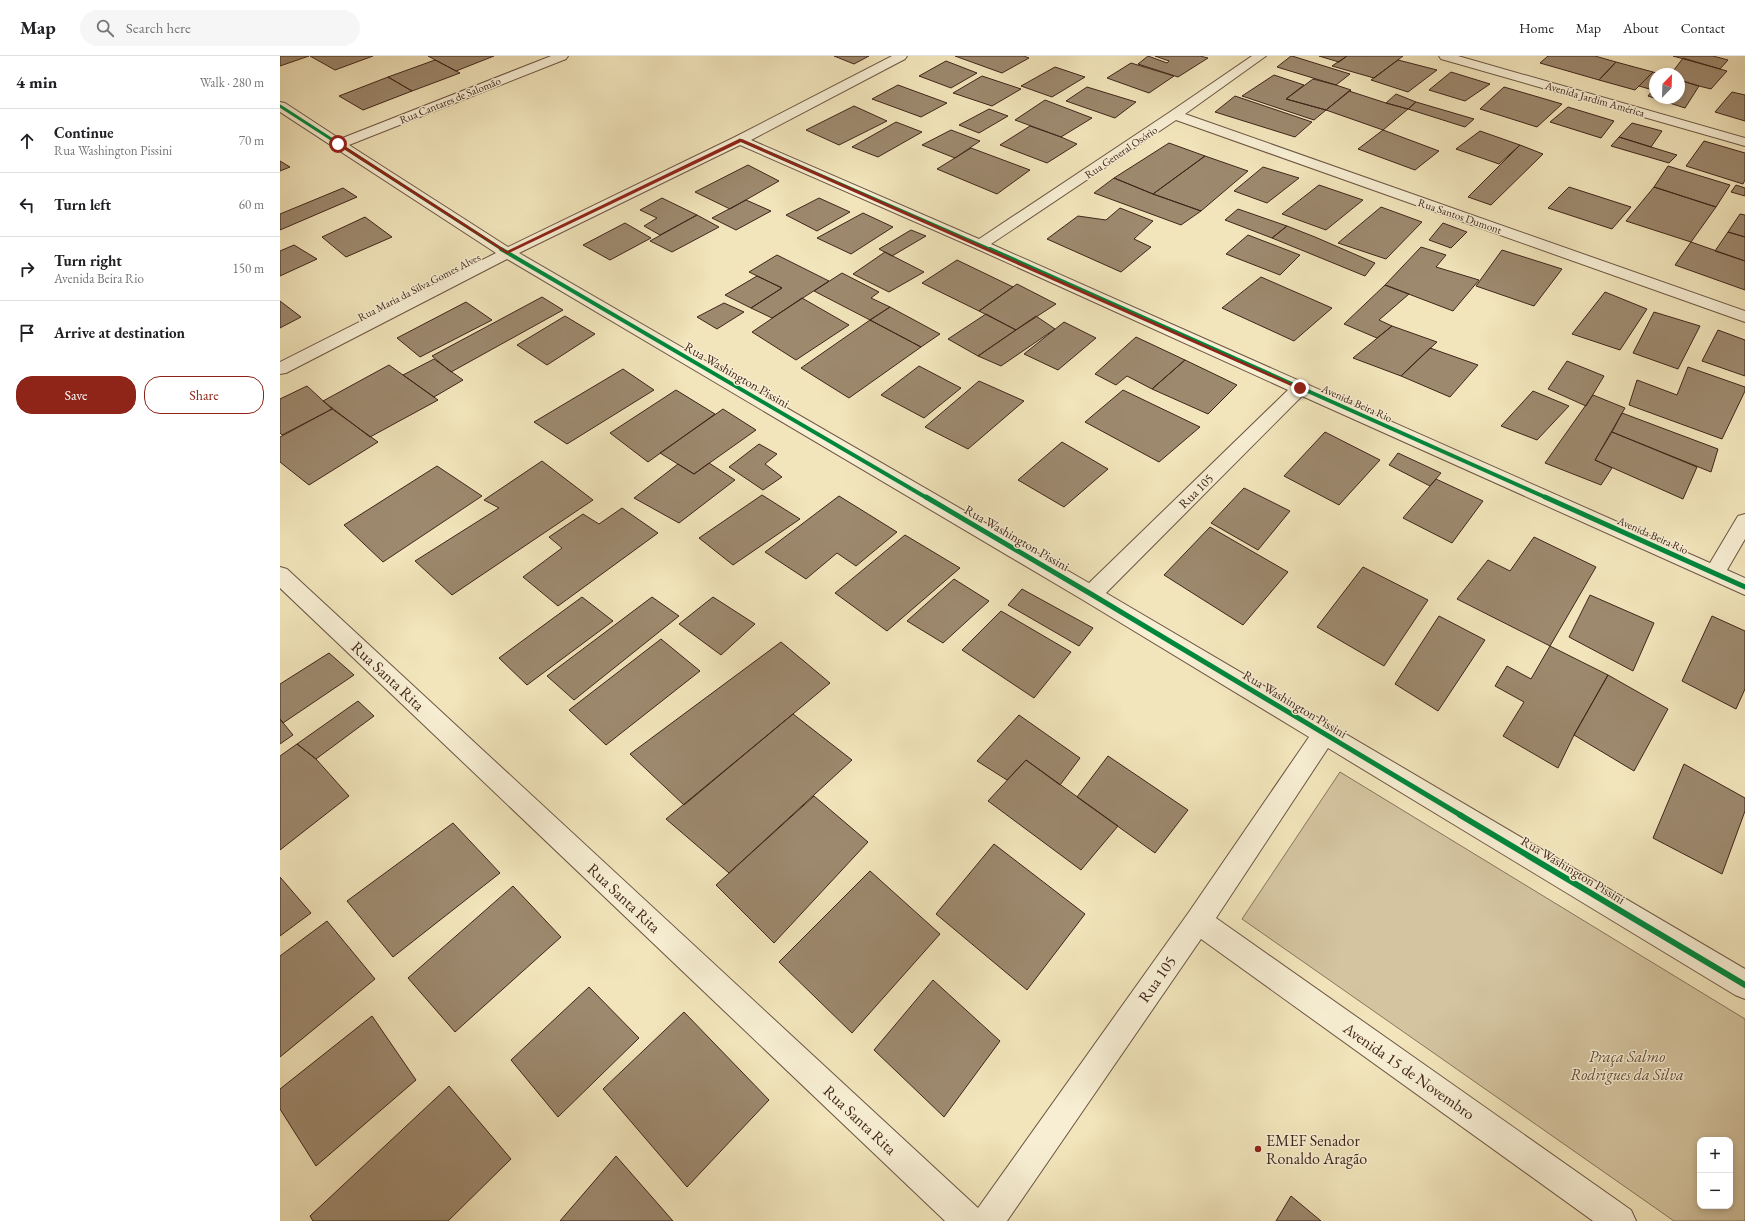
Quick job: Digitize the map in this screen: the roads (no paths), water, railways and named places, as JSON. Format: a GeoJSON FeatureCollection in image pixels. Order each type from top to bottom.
{"type":"FeatureCollection","features":[{"type":"Feature","properties":{"kind":"street","name":"Rua Cantares de Salomão"},"geometry":{"type":"LineString","coordinates":[[338,144],[562,56]]}},
{"type":"Feature","properties":{"kind":"street","name":"Rua Maria da Silva Gomes Alves"},"geometry":{"type":"LineString","coordinates":[[280,369],[507,253],[740,140],[901,56]]}},
{"type":"Feature","properties":{"kind":"street","name":"Rua General Osório"},"geometry":{"type":"LineString","coordinates":[[980,245],[1175,115],[1260,56]]}},
{"type":"Feature","properties":{"kind":"street","name":"Avenida Jardim América"},"geometry":{"type":"LineString","coordinates":[[1445,56],[1745,142]]}},
{"type":"Feature","properties":{"kind":"street","name":"Rua Washington Pissini"},"geometry":{"type":"LineString","coordinates":[[280,106],[507,253],[1091,594],[1324,735],[1745,985]]}},
{"type":"Feature","properties":{"kind":"street","name":"Rua Santos Dumont"},"geometry":{"type":"LineString","coordinates":[[1175,115],[1745,316]]}},
{"type":"Feature","properties":{"kind":"street","name":"Avenida Beira Rio"},"geometry":{"type":"LineString","coordinates":[[740,140],[980,245],[1745,587]]}},
{"type":"Feature","properties":{"kind":"street","name":"Rua 105"},"geometry":{"type":"LineString","coordinates":[[1091,594],[1300,388]]}},
{"type":"Feature","properties":{"kind":"street"},"geometry":{"type":"LineString","coordinates":[[1715,574],[1745,520]]}},
{"type":"Feature","properties":{"kind":"street","name":"Rua Santa Rita"},"geometry":{"type":"LineString","coordinates":[[280,574],[968,1221]]}},
{"type":"Feature","properties":{"kind":"street","name":"Rua 105"},"geometry":{"type":"LineString","coordinates":[[988,1221],[1198,920],[1324,735]]}},
{"type":"Feature","properties":{"kind":"street","name":"Avenida 15 de Novembro"},"geometry":{"type":"LineString","coordinates":[[1198,920],[1620,1221]]}},
{"type":"Feature","properties":{"kind":"place","name":"EMEF Senador Ronaldo Aragão"},"geometry":{"type":"Point","coordinates":[1258,1149]}},
{"type":"Feature","properties":{"kind":"park label","name":"Praça Salmo Rodrigues da Silva"},"geometry":{"type":"Point","coordinates":[1627,1065]}}]}
